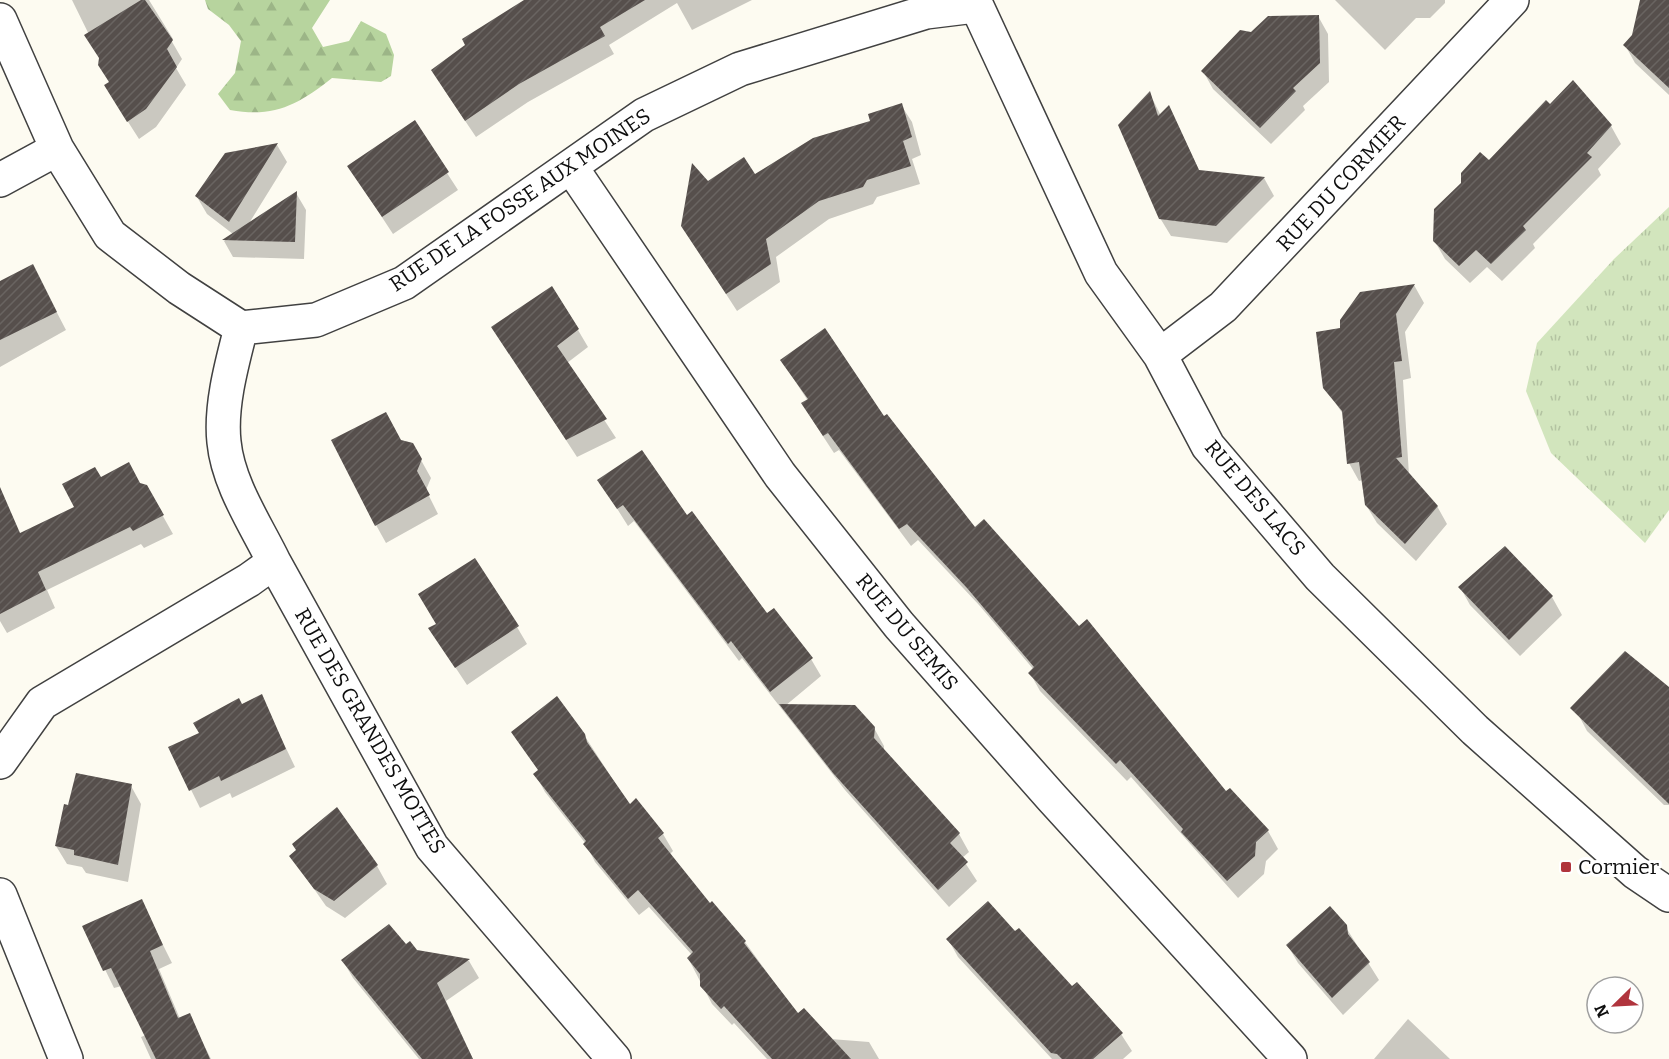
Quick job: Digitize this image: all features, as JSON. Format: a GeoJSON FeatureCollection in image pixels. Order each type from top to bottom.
{"type":"FeatureCollection","features":[{"type":"Feature","properties":{"kind":"street","name":"RUE DU CORMIER"},"geometry":{"type":"LineString","coordinates":[[1160,356],[1223,307],[1512,0]]}},
{"type":"Feature","properties":{"kind":"street","name":"RUE DES LACS"},"geometry":{"type":"LineString","coordinates":[[975,3],[1101,273],[1160,356],[1208,446],[1320,577],[1517,769],[1635,872],[1669,895]]}},
{"type":"Feature","properties":{"kind":"street","name":"RUE DE LA FOSSE AUX MOINES"},"geometry":{"type":"LineString","coordinates":[[241,328],[316,320],[404,283],[644,115],[740,69],[926,12],[975,3]]}},
{"type":"Feature","properties":{"kind":"street"},"geometry":{"type":"LineString","coordinates":[[0,20],[57,149],[110,235],[179,288],[241,328]]}},
{"type":"Feature","properties":{"kind":"street"},"geometry":{"type":"LineString","coordinates":[[0,180],[57,149]]}},
{"type":"Feature","properties":{"kind":"street","name":"RUE DU SEMIS"},"geometry":{"type":"LineString","coordinates":[[571,167],[780,476],[891,615],[1052,798],[1290,1059]]}},
{"type":"Feature","properties":{"kind":"street","name":"RUE DES GRANDES MOTTES"},"geometry":{"type":"LineString","coordinates":[[241,328],[228,380],[224,442],[234,480],[274,562],[432,847],[614,1059]]}},
{"type":"Feature","properties":{"kind":"street"},"geometry":{"type":"LineString","coordinates":[[0,762],[42,703],[249,580],[274,562]]}},
{"type":"Feature","properties":{"kind":"street"},"geometry":{"type":"LineString","coordinates":[[0,895],[66,1059]]}},
{"type":"Feature","properties":{"kind":"green space"},"geometry":{"type":"Polygon","coordinates":[[[205,0],[330,0],[312,28],[323,47],[349,41],[361,21],[386,34],[394,55],[391,76],[381,82],[332,78],[308,96],[273,111],[230,110],[218,94],[235,73],[241,41],[229,25],[208,9],[205,0]]]}},
{"type":"Feature","properties":{"kind":"green space"},"geometry":{"type":"Polygon","coordinates":[[[1669,207],[1669,510],[1645,543],[1551,453],[1526,391],[1537,343],[1614,259],[1669,207]]]}},
{"type":"Feature","properties":{"kind":"building"},"geometry":{"type":"Polygon","coordinates":[[[141,0],[145,0],[173,40],[167,49],[177,67],[146,109],[127,122],[104,85],[109,82],[98,65],[99,58],[84,35],[141,0]]]}},
{"type":"Feature","properties":{"kind":"building"},"geometry":{"type":"Polygon","coordinates":[[[524,0],[645,0],[600,27],[605,36],[519,84],[465,121],[431,70],[465,45],[462,39],[524,0]]]}},
{"type":"Feature","properties":{"kind":"building"},"geometry":{"type":"Polygon","coordinates":[[[1640,0],[1669,0],[1669,88],[1623,45],[1632,35],[1640,0]]]}},
{"type":"Feature","properties":{"kind":"building"},"geometry":{"type":"Polygon","coordinates":[[[1319,15],[1320,63],[1293,88],[1296,91],[1260,128],[1201,71],[1240,30],[1251,32],[1268,16],[1319,15]]]}},
{"type":"Feature","properties":{"kind":"building"},"geometry":{"type":"Polygon","coordinates":[[[1573,80],[1612,125],[1587,153],[1592,157],[1523,226],[1526,230],[1491,264],[1476,250],[1459,266],[1433,241],[1434,209],[1461,183],[1461,173],[1480,152],[1489,160],[1546,100],[1550,104],[1573,80]]]}},
{"type":"Feature","properties":{"kind":"building"},"geometry":{"type":"Polygon","coordinates":[[[1150,91],[1158,116],[1169,105],[1199,170],[1265,177],[1216,226],[1159,219],[1118,125],[1150,91]]]}},
{"type":"Feature","properties":{"kind":"building"},"geometry":{"type":"Polygon","coordinates":[[[902,103],[912,137],[903,141],[911,166],[867,180],[863,187],[819,201],[766,239],[771,264],[726,294],[681,226],[692,163],[708,181],[744,157],[755,174],[813,138],[870,121],[868,114],[902,103]]]}},
{"type":"Feature","properties":{"kind":"building"},"geometry":{"type":"Polygon","coordinates":[[[415,120],[449,172],[382,217],[347,166],[415,120]]]}},
{"type":"Feature","properties":{"kind":"building"},"geometry":{"type":"Polygon","coordinates":[[[278,143],[229,222],[195,196],[225,153],[278,143]]]}},
{"type":"Feature","properties":{"kind":"building"},"geometry":{"type":"Polygon","coordinates":[[[297,191],[295,242],[222,240],[297,191]]]}},
{"type":"Feature","properties":{"kind":"building"},"geometry":{"type":"Polygon","coordinates":[[[33,264],[57,312],[0,340],[0,281],[33,264]]]}},
{"type":"Feature","properties":{"kind":"building"},"geometry":{"type":"Polygon","coordinates":[[[1415,284],[1396,314],[1402,361],[1394,362],[1402,457],[1396,458],[1438,506],[1405,544],[1365,505],[1359,462],[1347,464],[1342,411],[1323,388],[1316,332],[1340,328],[1340,320],[1360,292],[1415,284]]]}},
{"type":"Feature","properties":{"kind":"building"},"geometry":{"type":"Polygon","coordinates":[[[552,286],[579,329],[557,346],[607,419],[566,440],[491,327],[552,286]]]}},
{"type":"Feature","properties":{"kind":"building"},"geometry":{"type":"Polygon","coordinates":[[[825,328],[884,416],[887,414],[975,527],[984,519],[1079,626],[1087,619],[1226,791],[1230,788],[1269,830],[1256,842],[1255,856],[1227,881],[1181,832],[1183,829],[1120,760],[1116,764],[1028,673],[1034,667],[967,588],[907,524],[899,529],[828,433],[823,436],[801,403],[808,399],[780,360],[825,328]]]}},
{"type":"Feature","properties":{"kind":"building"},"geometry":{"type":"Polygon","coordinates":[[[386,412],[401,440],[413,443],[422,459],[417,471],[430,495],[375,526],[331,440],[386,412]]]}},
{"type":"Feature","properties":{"kind":"building"},"geometry":{"type":"Polygon","coordinates":[[[642,450],[687,515],[692,511],[767,613],[774,608],[813,658],[770,692],[731,641],[728,644],[623,505],[617,509],[597,480],[642,450]]]}},
{"type":"Feature","properties":{"kind":"building"},"geometry":{"type":"Polygon","coordinates":[[[129,462],[140,483],[147,485],[164,515],[133,531],[130,527],[38,572],[46,590],[0,614],[0,487],[20,533],[74,507],[62,484],[95,467],[101,477],[129,462]]]}},
{"type":"Feature","properties":{"kind":"building"},"geometry":{"type":"Polygon","coordinates":[[[1505,546],[1553,596],[1509,640],[1458,587],[1505,546]]]}},
{"type":"Feature","properties":{"kind":"building"},"geometry":{"type":"Polygon","coordinates":[[[475,558],[519,626],[455,668],[428,628],[436,624],[418,594],[475,558]]]}},
{"type":"Feature","properties":{"kind":"building"},"geometry":{"type":"Polygon","coordinates":[[[1625,651],[1669,687],[1669,804],[1570,708],[1625,651]]]}},
{"type":"Feature","properties":{"kind":"building"},"geometry":{"type":"Polygon","coordinates":[[[262,694],[286,749],[221,781],[219,776],[189,791],[168,747],[199,733],[193,723],[239,698],[242,704],[262,694]]]}},
{"type":"Feature","properties":{"kind":"building"},"geometry":{"type":"Polygon","coordinates":[[[557,696],[585,734],[587,742],[630,804],[636,798],[664,833],[658,838],[710,903],[712,901],[746,941],[744,943],[798,1013],[804,1008],[851,1059],[772,1059],[724,1006],[721,1009],[700,986],[700,974],[687,958],[693,952],[638,890],[628,899],[583,844],[586,841],[533,774],[538,770],[511,732],[557,696]]]}},
{"type":"Feature","properties":{"kind":"building"},"geometry":{"type":"Polygon","coordinates":[[[779,704],[855,705],[875,727],[874,738],[960,833],[950,843],[968,862],[938,890],[833,773],[779,704]]]}},
{"type":"Feature","properties":{"kind":"building"},"geometry":{"type":"Polygon","coordinates":[[[76,773],[132,784],[118,865],[74,855],[74,850],[55,846],[64,804],[68,805],[76,773]]]}},
{"type":"Feature","properties":{"kind":"building"},"geometry":{"type":"Polygon","coordinates":[[[337,807],[378,865],[334,901],[314,889],[289,856],[296,850],[292,844],[337,807]]]}},
{"type":"Feature","properties":{"kind":"building"},"geometry":{"type":"Polygon","coordinates":[[[142,899],[163,945],[150,951],[178,1018],[190,1013],[210,1059],[156,1059],[111,968],[103,971],[82,926],[142,899]]]}},
{"type":"Feature","properties":{"kind":"building"},"geometry":{"type":"Polygon","coordinates":[[[988,901],[1015,931],[1019,928],[1072,986],[1077,982],[1123,1033],[1093,1059],[1062,1059],[1057,1054],[1051,1053],[946,939],[988,901]]]}},
{"type":"Feature","properties":{"kind":"building"},"geometry":{"type":"Polygon","coordinates":[[[1330,906],[1347,925],[1348,934],[1370,962],[1332,998],[1286,945],[1330,906]]]}},
{"type":"Feature","properties":{"kind":"building"},"geometry":{"type":"Polygon","coordinates":[[[389,924],[406,944],[410,941],[417,950],[470,959],[437,983],[473,1059],[422,1059],[341,960],[389,924]]]}},
{"type":"Feature","properties":{"kind":"place","name":"Cormier"},"geometry":{"type":"Point","coordinates":[1566,867]}}]}
